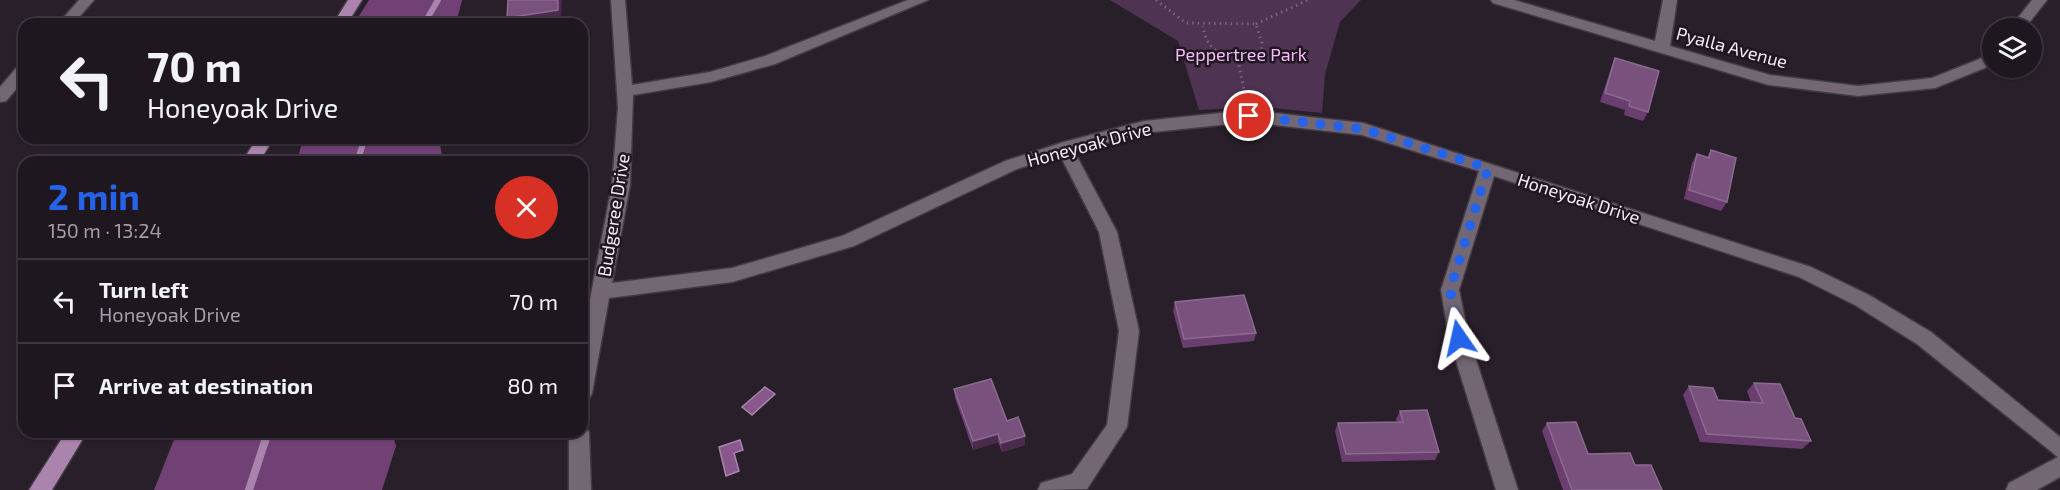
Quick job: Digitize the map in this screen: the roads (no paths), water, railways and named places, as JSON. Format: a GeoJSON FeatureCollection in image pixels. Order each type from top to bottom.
{"type":"FeatureCollection","features":[{"type":"Feature","properties":{"kind":"main road"},"geometry":{"type":"LineString","coordinates":[[344,18],[355,0]]}},
{"type":"Feature","properties":{"kind":"main road"},"geometry":{"type":"LineString","coordinates":[[40,490],[73,438]]}},
{"type":"Feature","properties":{"kind":"street"},"geometry":{"type":"LineString","coordinates":[[70,18],[87,0]]}},
{"type":"Feature","properties":{"kind":"street","name":"Budgeree Drive"},"geometry":{"type":"LineString","coordinates":[[588,361],[621,185],[625,91],[618,0]]}},
{"type":"Feature","properties":{"kind":"street","name":"Pyalla Avenue"},"geometry":{"type":"LineString","coordinates":[[1498,0],[1769,80],[1858,91],[1935,83],[1982,62]]}},
{"type":"Feature","properties":{"kind":"street"},"geometry":{"type":"LineString","coordinates":[[1662,48],[1671,0]]}},
{"type":"Feature","properties":{"kind":"street"},"geometry":{"type":"LineString","coordinates":[[2025,18],[2040,0]]}},
{"type":"Feature","properties":{"kind":"street"},"geometry":{"type":"LineString","coordinates":[[625,91],[711,77],[770,60],[913,1]]}},
{"type":"Feature","properties":{"kind":"street"},"geometry":{"type":"LineString","coordinates":[[3,90],[18,76]]}},
{"type":"Feature","properties":{"kind":"street","name":"Honeyoak Drive"},"geometry":{"type":"LineString","coordinates":[[601,292],[732,275],[848,241],[1011,165],[1064,148],[1144,127],[1249,116],[1363,129],[1805,272],[1853,296],[1924,338],[2060,449]]}},
{"type":"Feature","properties":{"kind":"street"},"geometry":{"type":"LineString","coordinates":[[1049,490],[1082,486],[1118,427],[1129,331],[1108,232],[1064,148]]}},
{"type":"Feature","properties":{"kind":"street"},"geometry":{"type":"LineString","coordinates":[[1488,168],[1450,290],[1459,338],[1507,490]]}},
{"type":"Feature","properties":{"kind":"street"},"geometry":{"type":"LineString","coordinates":[[579,438],[580,490]]}},
{"type":"Feature","properties":{"kind":"street"},"geometry":{"type":"LineString","coordinates":[[2017,490],[2060,466]]}},
{"type":"Feature","properties":{"kind":"waterway"},"geometry":{"type":"LineString","coordinates":[[428,18],[438,0]]}},
{"type":"Feature","properties":{"kind":"waterway"},"geometry":{"type":"LineString","coordinates":[[359,156],[363,144]]}},
{"type":"Feature","properties":{"kind":"waterway"},"geometry":{"type":"LineString","coordinates":[[249,490],[266,438]]}},
{"type":"Feature","properties":{"kind":"park label","name":"Peppertree Park"},"geometry":{"type":"Point","coordinates":[1241,54]}}]}
